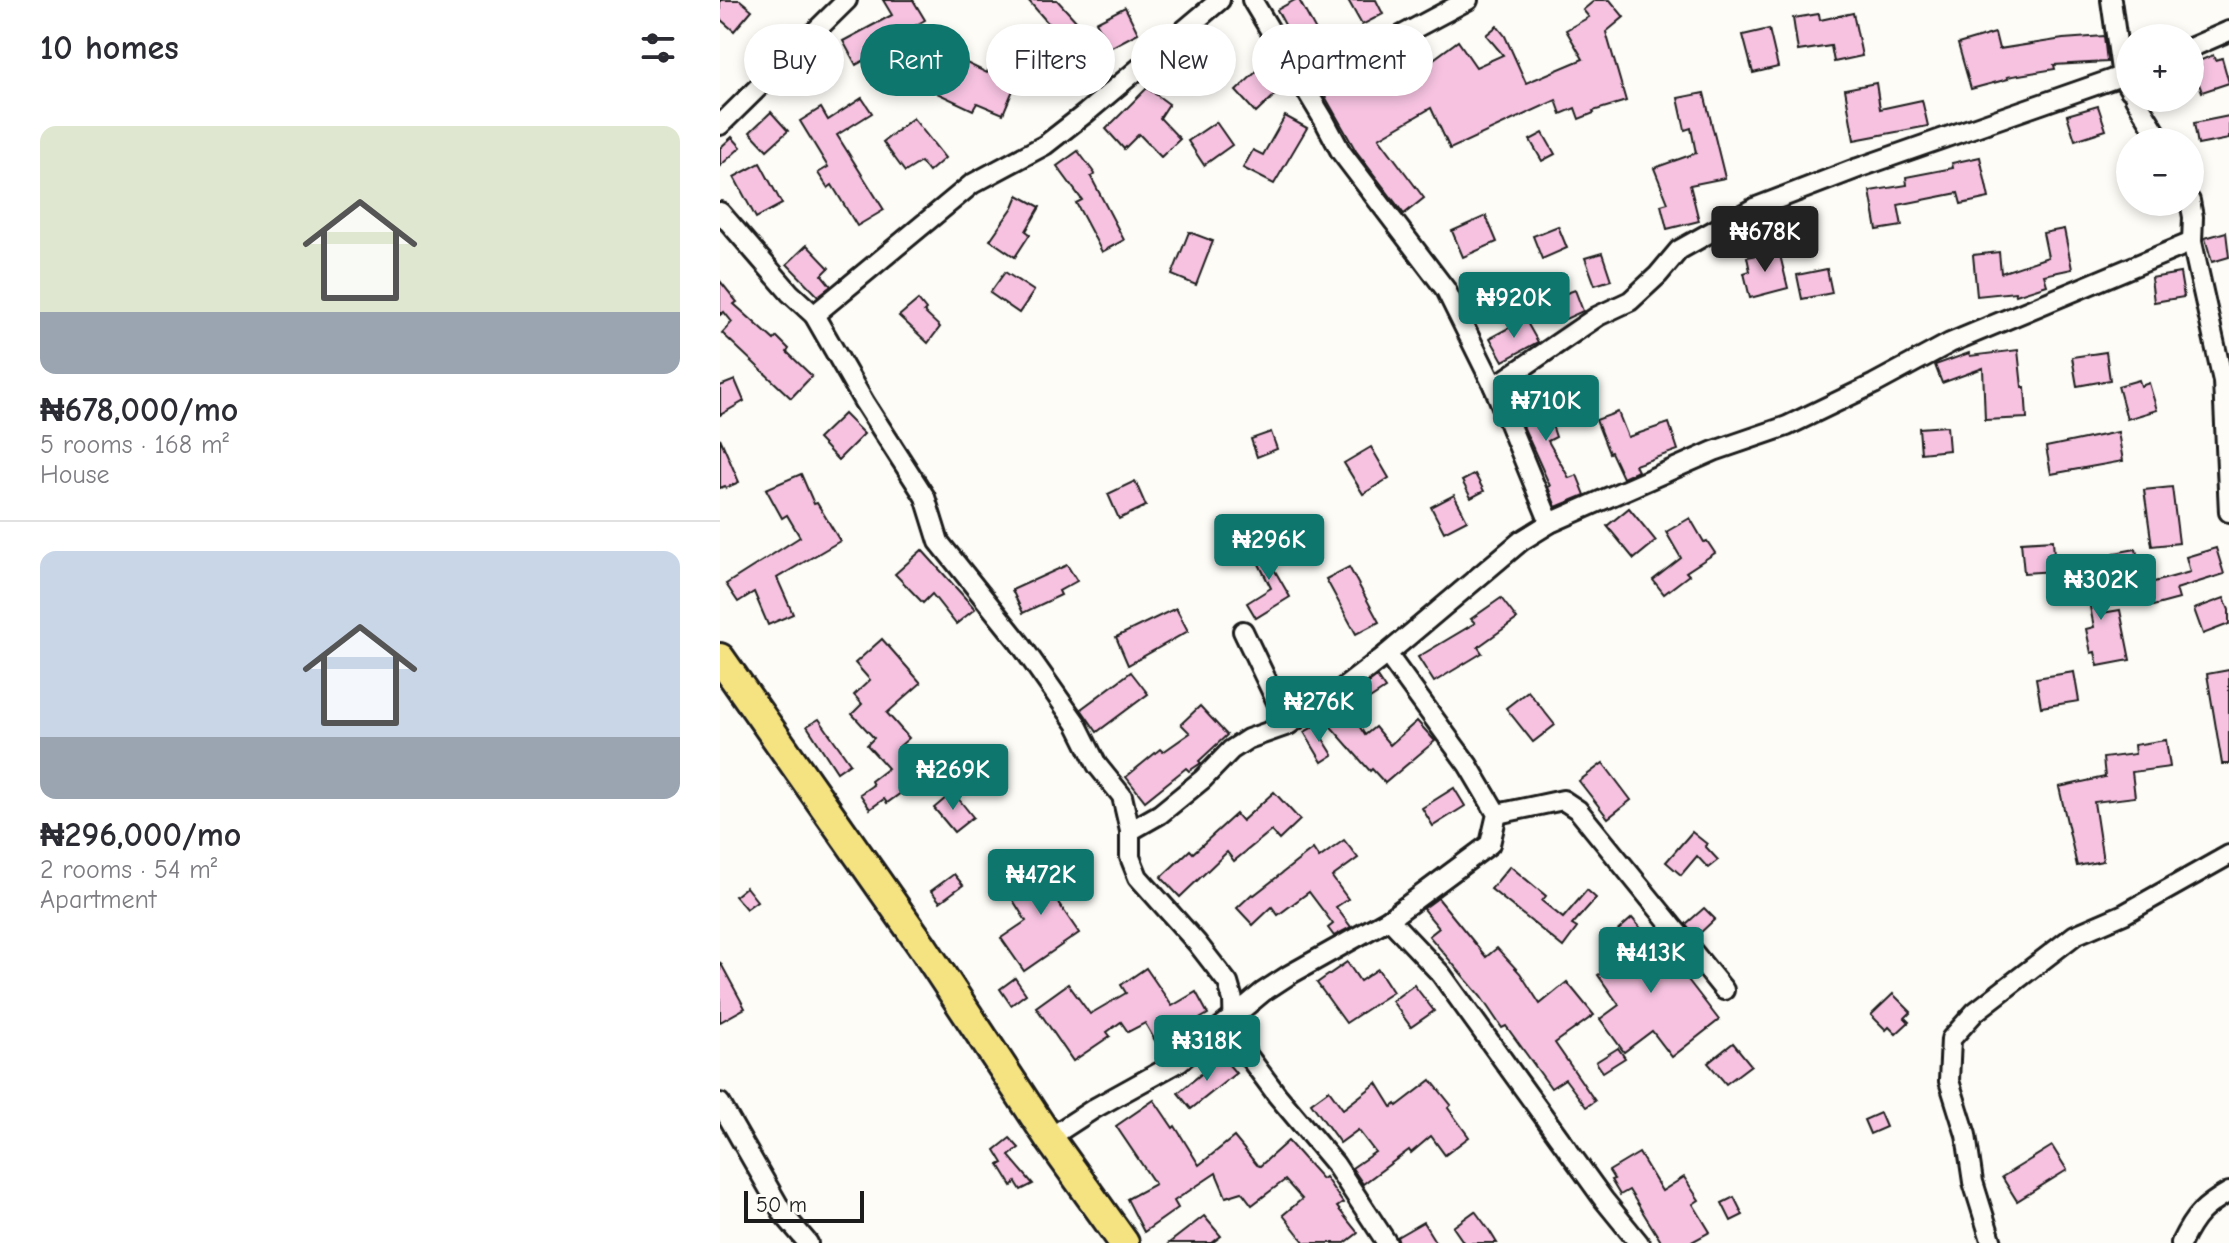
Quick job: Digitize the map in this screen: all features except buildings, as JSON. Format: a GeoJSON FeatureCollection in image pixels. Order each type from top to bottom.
{"type":"FeatureCollection","features":[{"type":"Feature","properties":{"kind":"main road"},"geometry":{"type":"LineString","coordinates":[[720,659],[923,947],[1049,1138],[1124,1243]]}},
{"type":"Feature","properties":{"kind":"street"},"geometry":{"type":"LineString","coordinates":[[720,125],[847,0]]}},
{"type":"Feature","properties":{"kind":"street"},"geometry":{"type":"LineString","coordinates":[[814,315],[972,184],[1045,145],[1220,0]]}},
{"type":"Feature","properties":{"kind":"street"},"geometry":{"type":"LineString","coordinates":[[1252,0],[1266,24]]}},
{"type":"Feature","properties":{"kind":"street"},"geometry":{"type":"LineString","coordinates":[[1423,24],[1468,0]]}},
{"type":"Feature","properties":{"kind":"street"},"geometry":{"type":"LineString","coordinates":[[2111,0],[2116,25]]}},
{"type":"Feature","properties":{"kind":"street"},"geometry":{"type":"LineString","coordinates":[[2204,42],[2229,31]]}},
{"type":"Feature","properties":{"kind":"street"},"geometry":{"type":"LineString","coordinates":[[1494,387],[1598,316],[1630,301],[1679,250],[1754,208],[1858,168],[2116,84]]}},
{"type":"Feature","properties":{"kind":"street"},"geometry":{"type":"LineString","coordinates":[[1309,96],[1341,152],[1446,290],[1494,387],[1550,523]]}},
{"type":"Feature","properties":{"kind":"street"},"geometry":{"type":"LineString","coordinates":[[720,212],[790,293],[814,315],[864,402],[925,497],[939,542],[1019,642],[1076,723],[1097,765],[1122,796],[1130,831],[1130,857],[1138,877],[1228,983],[1234,1015],[1234,1037],[1277,1095],[1335,1164],[1387,1243]]}},
{"type":"Feature","properties":{"kind":"street"},"geometry":{"type":"LineString","coordinates":[[2193,216],[2192,242],[2221,331],[2229,512]]}},
{"type":"Feature","properties":{"kind":"street"},"geometry":{"type":"LineString","coordinates":[[1130,831],[1160,814],[1203,779],[1231,750],[1248,739],[1288,725],[1387,654],[1521,541],[1550,523],[1714,451],[1787,426],[1950,343],[2192,242]]}},
{"type":"Feature","properties":{"kind":"street"},"geometry":{"type":"LineString","coordinates":[[1243,631],[1288,725]]}},
{"type":"Feature","properties":{"kind":"street"},"geometry":{"type":"LineString","coordinates":[[1049,1138],[1095,1108],[1180,1061],[1234,1015],[1289,975],[1389,919],[1490,844],[1497,814],[1468,765],[1387,654]]}},
{"type":"Feature","properties":{"kind":"street"},"geometry":{"type":"LineString","coordinates":[[1497,814],[1563,800],[1578,810],[1724,990]]}},
{"type":"Feature","properties":{"kind":"street"},"geometry":{"type":"LineString","coordinates":[[1992,1243],[1973,1182],[1966,1135],[1949,1081],[1951,1039],[1975,1012],[2075,935],[2124,914],[2229,855]]}},
{"type":"Feature","properties":{"kind":"street"},"geometry":{"type":"LineString","coordinates":[[1389,919],[1441,974],[1604,1200],[1639,1243]]}},
{"type":"Feature","properties":{"kind":"street"},"geometry":{"type":"LineString","coordinates":[[720,1103],[784,1215],[808,1243]]}},
{"type":"Feature","properties":{"kind":"street"},"geometry":{"type":"LineString","coordinates":[[2181,1243],[2202,1208],[2229,1192]]}}]}
